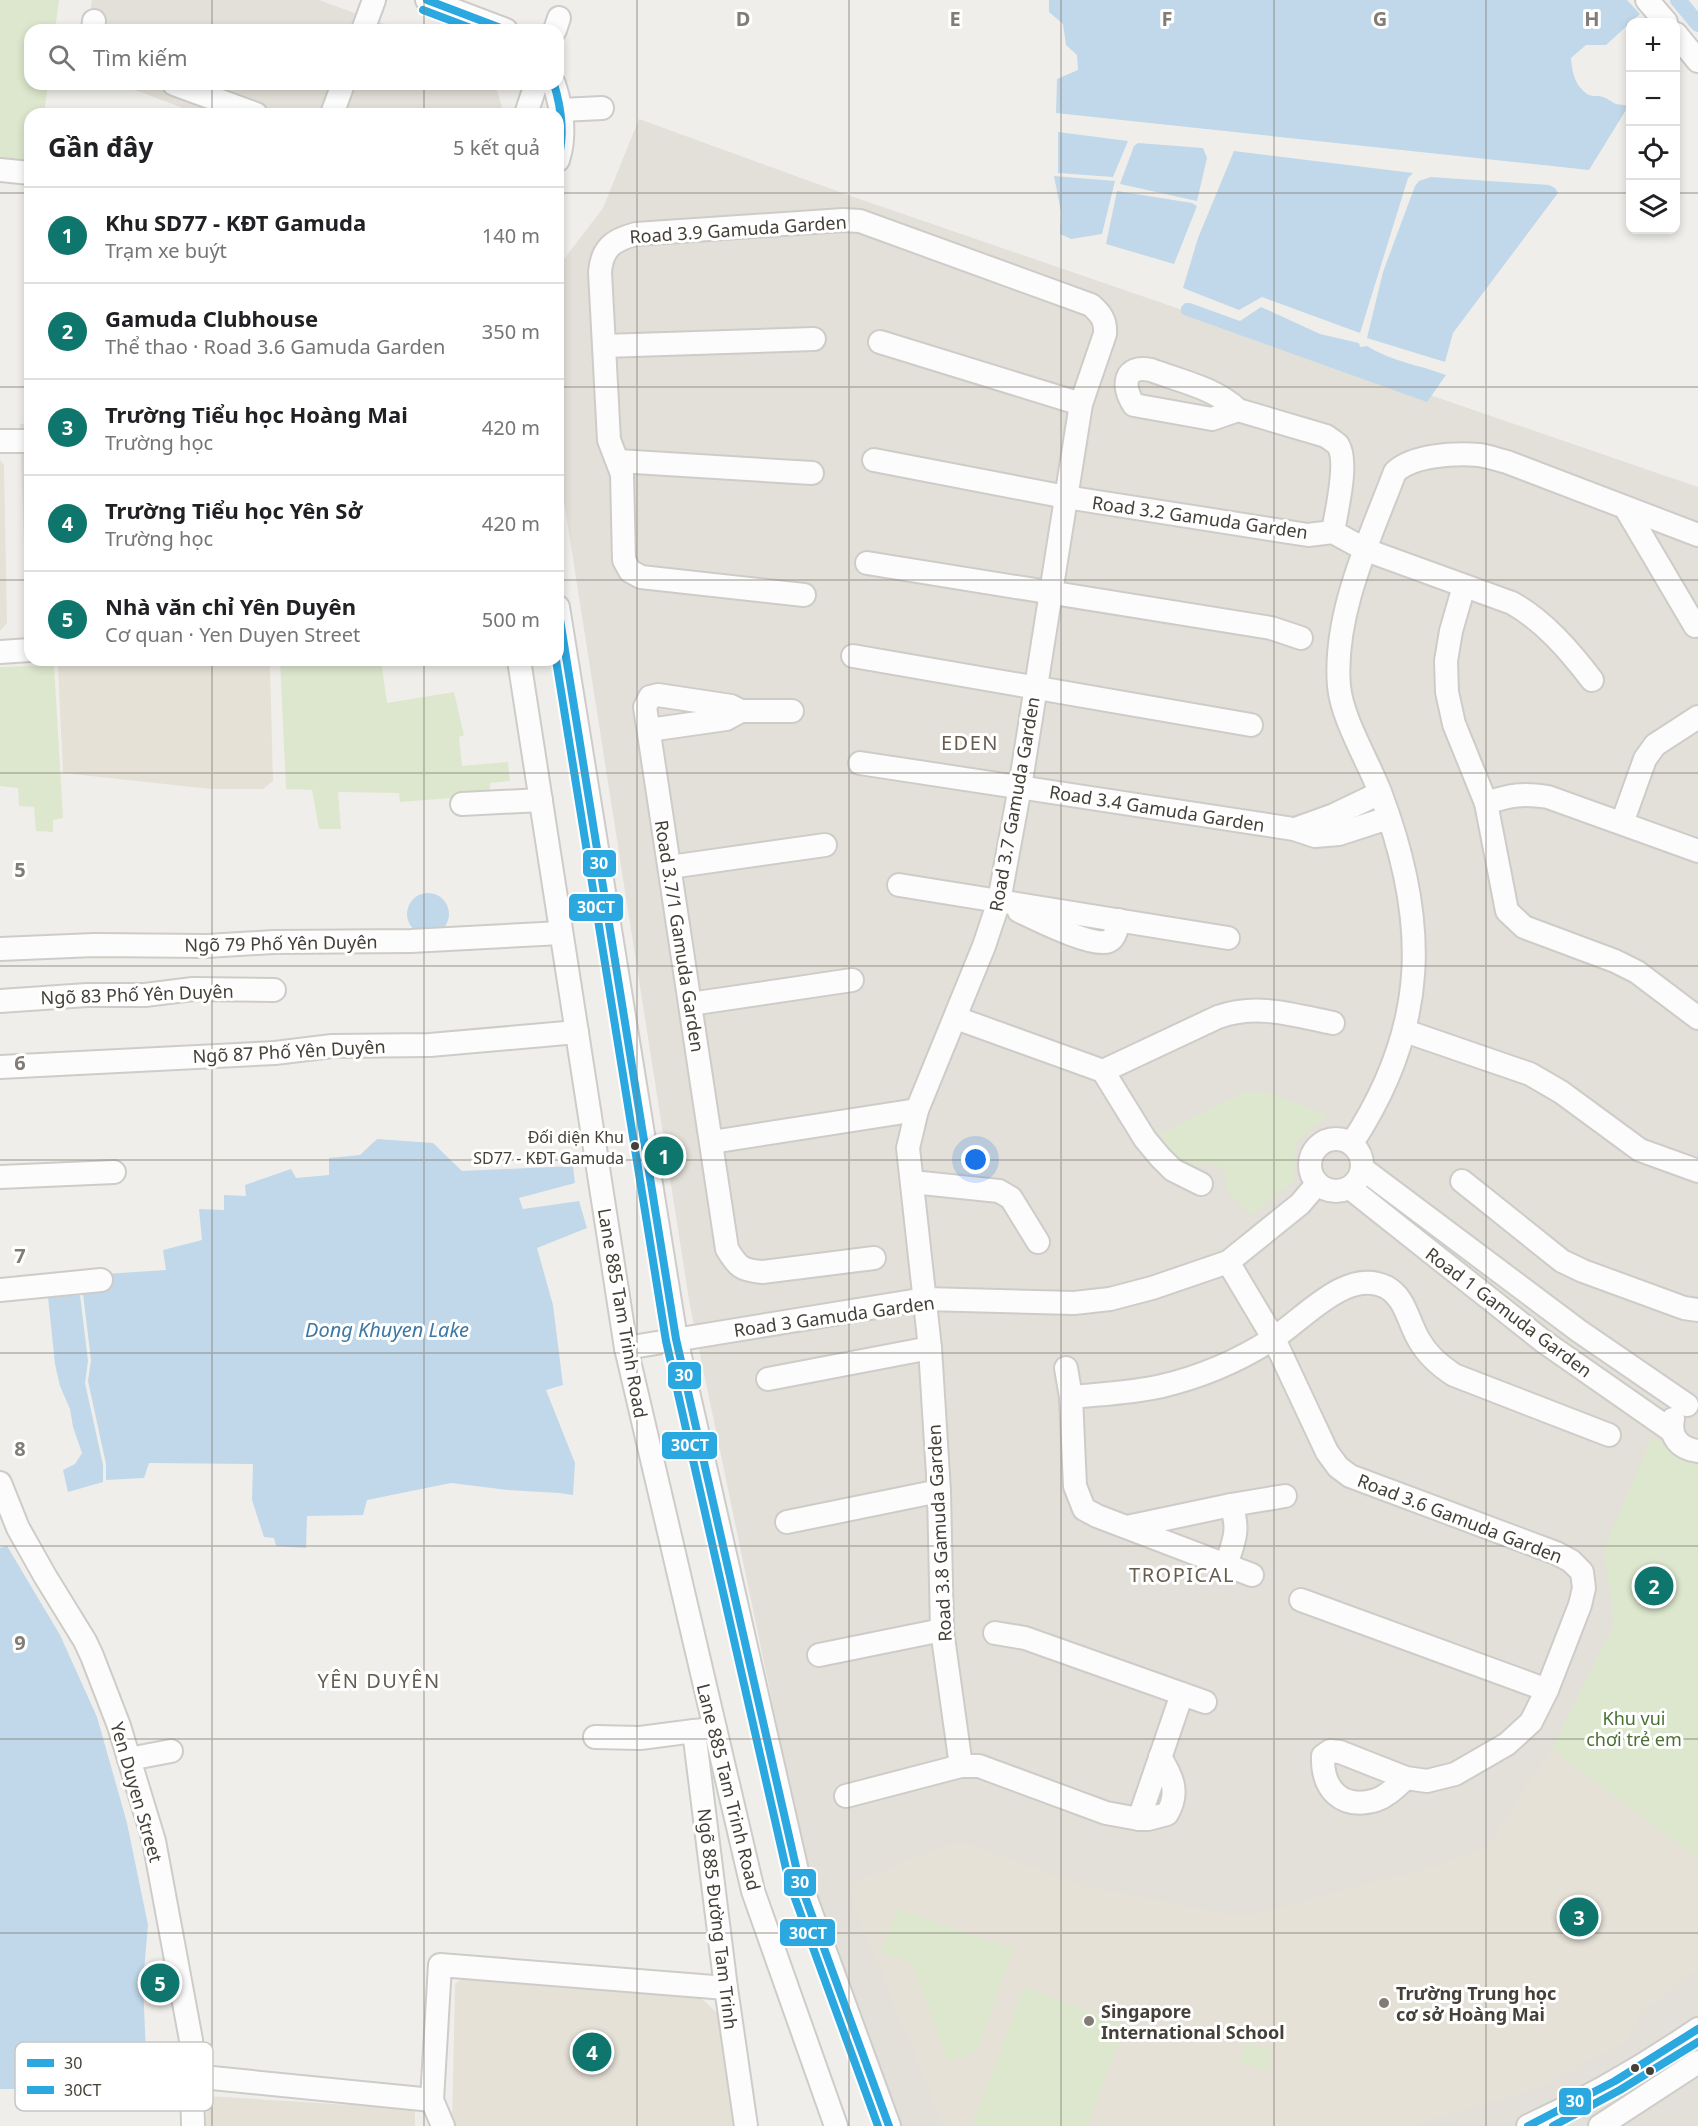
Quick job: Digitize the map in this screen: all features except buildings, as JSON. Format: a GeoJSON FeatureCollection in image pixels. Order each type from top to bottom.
{"type":"FeatureCollection","features":[{"type":"Feature","properties":{"kind":"street"},"geometry":{"type":"LineString","coordinates":[[365,24],[374,0]]}},
{"type":"Feature","properties":{"kind":"street"},"geometry":{"type":"LineString","coordinates":[[428,0],[490,24]]}},
{"type":"Feature","properties":{"kind":"street"},"geometry":{"type":"LineString","coordinates":[[1647,0],[1663,18]]}},
{"type":"Feature","properties":{"kind":"street"},"geometry":{"type":"LineString","coordinates":[[1680,39],[1698,61]]}},
{"type":"Feature","properties":{"kind":"street"},"geometry":{"type":"LineString","coordinates":[[190,90],[240,108]]}},
{"type":"Feature","properties":{"kind":"street"},"geometry":{"type":"LineString","coordinates":[[334,108],[341,90]]}},
{"type":"Feature","properties":{"kind":"street"},"geometry":{"type":"LineString","coordinates":[[528,108],[534,90]]}},
{"type":"Feature","properties":{"kind":"street"},"geometry":{"type":"LineString","coordinates":[[556,90],[560,108]]}},
{"type":"Feature","properties":{"kind":"street"},"geometry":{"type":"LineString","coordinates":[[564,110],[602,108]]}},
{"type":"Feature","properties":{"kind":"street"},"geometry":{"type":"LineString","coordinates":[[0,171],[24,173]]}},
{"type":"Feature","properties":{"kind":"street","name":"Road 3.9 Gamuda Garden"},"geometry":{"type":"LineString","coordinates":[[804,595],[641,577],[630,571],[624,560],[622,474],[609,440],[600,272],[601,259],[611,245],[622,238],[636,234],[843,220],[860,221],[1091,305],[1101,313],[1106,323],[1105,334],[1081,404]]}},
{"type":"Feature","properties":{"kind":"street"},"geometry":{"type":"LineString","coordinates":[[604,346],[814,339]]}},
{"type":"Feature","properties":{"kind":"street"},"geometry":{"type":"LineString","coordinates":[[880,342],[1081,404]]}},
{"type":"Feature","properties":{"kind":"street","name":"Road 3.7 Gamuda Garden"},"geometry":{"type":"LineString","coordinates":[[925,1299],[908,1148],[917,1110],[956,1018],[999,901],[1020,787],[1081,404]]}},
{"type":"Feature","properties":{"kind":"street"},"geometry":{"type":"LineString","coordinates":[[1238,410],[1326,436],[1337,444],[1342,457],[1332,532]]}},
{"type":"Feature","properties":{"kind":"street"},"geometry":{"type":"LineString","coordinates":[[0,441],[24,441]]}},
{"type":"Feature","properties":{"kind":"street"},"geometry":{"type":"LineString","coordinates":[[1352,1143],[1371,1115],[1393,1065],[1405,1031],[1412,991],[1415,941],[1405,871],[1380,793],[1346,714],[1339,687],[1340,651],[1347,602],[1395,472],[1404,464],[1422,458],[1480,455],[1507,462],[1698,535]]}},
{"type":"Feature","properties":{"kind":"street","name":"Road 3.2 Gamuda Garden"},"geometry":{"type":"LineString","coordinates":[[874,460],[1066,496],[1308,535],[1332,532],[1366,550],[1512,603],[1529,612],[1575,658],[1592,680]]}},
{"type":"Feature","properties":{"kind":"street"},"geometry":{"type":"LineString","coordinates":[[618,461],[812,473]]}},
{"type":"Feature","properties":{"kind":"street"},"geometry":{"type":"LineString","coordinates":[[1626,509],[1695,626]]}},
{"type":"Feature","properties":{"kind":"street"},"geometry":{"type":"LineString","coordinates":[[867,563],[1271,628],[1301,638]]}},
{"type":"Feature","properties":{"kind":"street"},"geometry":{"type":"LineString","coordinates":[[1464,586],[1451,631],[1446,661],[1447,692],[1454,724],[1486,802],[1507,911],[1524,927],[1616,961],[1637,972],[1698,1018]]}},
{"type":"Feature","properties":{"kind":"street"},"geometry":{"type":"LineString","coordinates":[[564,649],[676,1339],[799,1880],[890,2126]]}},
{"type":"Feature","properties":{"kind":"street"},"geometry":{"type":"LineString","coordinates":[[0,652],[24,650]]}},
{"type":"Feature","properties":{"kind":"street"},"geometry":{"type":"LineString","coordinates":[[853,656],[1251,725]]}},
{"type":"Feature","properties":{"kind":"street","name":"Lane 885 Tam Trinh Road"},"geometry":{"type":"LineString","coordinates":[[520,666],[626,1348],[704,1730],[753,1891],[836,2126]]}},
{"type":"Feature","properties":{"kind":"street","name":"Road 3.7/1 Gamuda Garden"},"geometry":{"type":"LineString","coordinates":[[741,711],[731,706],[654,695],[647,700],[645,707],[727,1249],[734,1262],[744,1271],[762,1272],[874,1258]]}},
{"type":"Feature","properties":{"kind":"street"},"geometry":{"type":"LineString","coordinates":[[649,730],[726,719],[741,711],[792,711]]}},
{"type":"Feature","properties":{"kind":"street"},"geometry":{"type":"LineString","coordinates":[[1623,823],[1645,759],[1655,745],[1698,717]]}},
{"type":"Feature","properties":{"kind":"street","name":"Road 3.4 Gamuda Garden"},"geometry":{"type":"LineString","coordinates":[[860,763],[1294,830],[1315,836],[1339,834],[1388,818]]}},
{"type":"Feature","properties":{"kind":"street","name":"Road 3.4 Gamuda Garden"},"geometry":{"type":"LineString","coordinates":[[1294,830],[1334,816],[1380,793]]}},
{"type":"Feature","properties":{"kind":"street"},"geometry":{"type":"LineString","coordinates":[[1486,802],[1514,794],[1548,796],[1698,851]]}},
{"type":"Feature","properties":{"kind":"street"},"geometry":{"type":"LineString","coordinates":[[462,804],[541,800]]}},
{"type":"Feature","properties":{"kind":"street"},"geometry":{"type":"LineString","coordinates":[[670,867],[825,844]]}},
{"type":"Feature","properties":{"kind":"street"},"geometry":{"type":"LineString","coordinates":[[899,885],[1228,938]]}},
{"type":"Feature","properties":{"kind":"street","name":"Ngõ 79 Phố Yên Duyên"},"geometry":{"type":"LineString","coordinates":[[0,949],[94,945],[207,946],[273,942],[411,941],[561,933]]}},
{"type":"Feature","properties":{"kind":"street"},"geometry":{"type":"LineString","coordinates":[[690,1004],[852,980]]}},
{"type":"Feature","properties":{"kind":"street","name":"Ngõ 83 Phố Yên Duyên"},"geometry":{"type":"LineString","coordinates":[[0,1001],[87,995],[145,995],[193,989],[274,990]]}},
{"type":"Feature","properties":{"kind":"street"},"geometry":{"type":"LineString","coordinates":[[1103,1071],[1218,1017],[1237,1011],[1275,1011],[1333,1023]]}},
{"type":"Feature","properties":{"kind":"street"},"geometry":{"type":"LineString","coordinates":[[956,1018],[1103,1071],[1145,1139],[1173,1170],[1201,1184]]}},
{"type":"Feature","properties":{"kind":"street"},"geometry":{"type":"LineString","coordinates":[[1405,1031],[1530,1074],[1561,1092],[1640,1150],[1698,1171]]}},
{"type":"Feature","properties":{"kind":"street","name":"Ngõ 87 Phố Yên Duyên"},"geometry":{"type":"LineString","coordinates":[[0,1066],[275,1053],[332,1046],[430,1045],[577,1032]]}},
{"type":"Feature","properties":{"kind":"street"},"geometry":{"type":"LineString","coordinates":[[712,1142],[917,1110]]}},
{"type":"Feature","properties":{"kind":"street"},"geometry":{"type":"LineString","coordinates":[[1343,1139],[1352,1143],[1363,1159],[1363,1168],[1359,1180],[1350,1188],[1339,1192],[1327,1191],[1317,1184],[1312,1176],[1311,1157],[1323,1142],[1343,1139]]}},
{"type":"Feature","properties":{"kind":"street","name":"Road 1 Gamuda Garden"},"geometry":{"type":"LineString","coordinates":[[1363,1168],[1579,1331],[1692,1404]]}},
{"type":"Feature","properties":{"kind":"street"},"geometry":{"type":"LineString","coordinates":[[0,1177],[114,1172]]}},
{"type":"Feature","properties":{"kind":"street"},"geometry":{"type":"LineString","coordinates":[[1462,1181],[1562,1261],[1684,1308],[1698,1310]]}},
{"type":"Feature","properties":{"kind":"street"},"geometry":{"type":"LineString","coordinates":[[912,1182],[999,1191],[1011,1198],[1038,1242]]}},
{"type":"Feature","properties":{"kind":"street","name":"Road 3 Gamuda Garden"},"geometry":{"type":"LineString","coordinates":[[626,1348],[925,1299],[1074,1303],[1110,1299],[1152,1288],[1228,1262],[1300,1204],[1317,1184]]}},
{"type":"Feature","properties":{"kind":"street","name":"Road 1 Gamuda Garden"},"geometry":{"type":"LineString","coordinates":[[1350,1188],[1562,1355],[1672,1431],[1676,1442],[1685,1449],[1698,1451]]}},
{"type":"Feature","properties":{"kind":"street","name":"Road 3.6 Gamuda Garden"},"geometry":{"type":"LineString","coordinates":[[1228,1262],[1274,1339],[1327,1452],[1338,1467],[1350,1476],[1556,1553],[1571,1561],[1582,1572],[1584,1588],[1580,1605],[1547,1690],[1531,1722],[1507,1744],[1455,1774],[1426,1782],[1406,1778]]}},
{"type":"Feature","properties":{"kind":"street"},"geometry":{"type":"LineString","coordinates":[[0,1290],[101,1280]]}},
{"type":"Feature","properties":{"kind":"street"},"geometry":{"type":"LineString","coordinates":[[1071,1397],[1160,1386],[1228,1364],[1274,1339],[1334,1293],[1352,1284],[1372,1282],[1387,1288],[1399,1298],[1418,1339],[1439,1366],[1454,1375],[1609,1435]]}},
{"type":"Feature","properties":{"kind":"street","name":"Road 3.8 Gamuda Garden"},"geometry":{"type":"LineString","coordinates":[[925,1299],[939,1491],[942,1630],[961,1766]]}},
{"type":"Feature","properties":{"kind":"street"},"geometry":{"type":"LineString","coordinates":[[1562,1355],[1579,1331]]}},
{"type":"Feature","properties":{"kind":"street"},"geometry":{"type":"LineString","coordinates":[[768,1379],[930,1348]]}},
{"type":"Feature","properties":{"kind":"street"},"geometry":{"type":"LineString","coordinates":[[1066,1368],[1071,1397],[1075,1486],[1084,1509],[1252,1575]]}},
{"type":"Feature","properties":{"kind":"street"},"geometry":{"type":"LineString","coordinates":[[1672,1431],[1672,1420],[1678,1411],[1692,1404]]}},
{"type":"Feature","properties":{"kind":"street","name":"Yen Duyen Street"},"geometry":{"type":"LineString","coordinates":[[1,1490],[9,1531],[45,1576],[85,1641],[119,1726],[154,1841],[191,2042]]}},
{"type":"Feature","properties":{"kind":"street"},"geometry":{"type":"LineString","coordinates":[[787,1522],[939,1491]]}},
{"type":"Feature","properties":{"kind":"street"},"geometry":{"type":"LineString","coordinates":[[1127,1527],[1231,1504],[1285,1496]]}},
{"type":"Feature","properties":{"kind":"street"},"geometry":{"type":"LineString","coordinates":[[1226,1565],[1237,1533],[1236,1518],[1231,1504]]}},
{"type":"Feature","properties":{"kind":"street"},"geometry":{"type":"LineString","coordinates":[[1301,1600],[1547,1690]]}},
{"type":"Feature","properties":{"kind":"street"},"geometry":{"type":"LineString","coordinates":[[819,1655],[942,1630]]}},
{"type":"Feature","properties":{"kind":"street"},"geometry":{"type":"LineString","coordinates":[[995,1633],[1025,1638],[1205,1702]]}},
{"type":"Feature","properties":{"kind":"street"},"geometry":{"type":"LineString","coordinates":[[846,1796],[961,1766],[979,1766],[1106,1813],[1139,1819],[1167,1814],[1173,1804],[1175,1791],[1171,1774],[1160,1757],[1182,1694]]}},
{"type":"Feature","properties":{"kind":"street"},"geometry":{"type":"LineString","coordinates":[[595,1737],[640,1738],[704,1730]]}},
{"type":"Feature","properties":{"kind":"street","name":"Ngõ 885 Đường Tam Trinh"},"geometry":{"type":"LineString","coordinates":[[704,1730],[726,1988],[746,2126]]}},
{"type":"Feature","properties":{"kind":"street"},"geometry":{"type":"LineString","coordinates":[[129,1759],[171,1751]]}},
{"type":"Feature","properties":{"kind":"street"},"geometry":{"type":"LineString","coordinates":[[443,2126],[432,2100],[440,1965],[726,1988]]}},
{"type":"Feature","properties":{"kind":"street"},"geometry":{"type":"LineString","coordinates":[[1528,2126],[1575,2105],[1698,2029]]}},
{"type":"Feature","properties":{"kind":"street"},"geometry":{"type":"LineString","coordinates":[[1600,2126],[1698,2062]]}},
{"type":"Feature","properties":{"kind":"street"},"geometry":{"type":"LineString","coordinates":[[213,2078],[432,2100]]}},
{"type":"Feature","properties":{"kind":"street","name":"Yen Duyen Street"},"geometry":{"type":"LineString","coordinates":[[193,2111],[193,2126]]}},
{"type":"Feature","properties":{"kind":"shaded area"},"geometry":{"type":"Polygon","coordinates":[[[92,0],[319,0],[385,24],[89,24],[92,0]]]}},
{"type":"Feature","properties":{"kind":"shaded area"},"geometry":{"type":"Polygon","coordinates":[[[135,90],[497,90],[502,108],[183,108],[135,90]]]}},
{"type":"Feature","properties":{"kind":"shaded area"},"geometry":{"type":"Polygon","coordinates":[[[639,119],[848,195],[1698,487],[1698,2126],[898,2126],[811,1889],[690,1306],[564,501],[564,259],[603,208],[639,119]]]}},
{"type":"Feature","properties":{"kind":"shaded area"},"geometry":{"type":"Polygon","coordinates":[[[20,424],[24,424],[24,544],[20,424]]]}},
{"type":"Feature","properties":{"kind":"shaded area"},"geometry":{"type":"Polygon","coordinates":[[[0,460],[4,465],[7,623],[0,631],[0,460]]]}},
{"type":"Feature","properties":{"kind":"shaded area"},"geometry":{"type":"Polygon","coordinates":[[[58,666],[270,666],[273,781],[263,789],[211,789],[63,773],[58,666]]]}},
{"type":"Feature","properties":{"kind":"shaded area"},"geometry":{"type":"Polygon","coordinates":[[[1552,1749],[1698,1858],[1698,1967],[1641,2013],[1626,2042],[1535,2089],[1408,2126],[944,2126],[846,1885],[959,1841],[1083,1886],[1243,1917],[1438,1866],[1487,1847],[1552,1749]]]}},
{"type":"Feature","properties":{"kind":"shaded area"},"geometry":{"type":"Polygon","coordinates":[[[469,1973],[701,1998],[726,2021],[743,2126],[452,2126],[455,1984],[469,1973]]]}},
{"type":"Feature","properties":{"kind":"shaded area"},"geometry":{"type":"Polygon","coordinates":[[[213,2096],[415,2109],[415,2126],[206,2126],[206,2111],[213,2111],[213,2096]]]}},
{"type":"Feature","properties":{"kind":"green space"},"geometry":{"type":"Polygon","coordinates":[[[0,0],[59,0],[56,24],[24,24],[24,90],[47,90],[45,108],[24,108],[24,167],[0,165],[0,0]]]}},
{"type":"Feature","properties":{"kind":"green space"},"geometry":{"type":"Polygon","coordinates":[[[54,666],[63,818],[53,820],[53,832],[36,831],[34,807],[19,806],[18,788],[0,786],[0,667],[54,666]]]}},
{"type":"Feature","properties":{"kind":"green space"},"geometry":{"type":"Polygon","coordinates":[[[280,666],[382,666],[387,703],[454,692],[464,735],[459,737],[462,766],[508,762],[510,781],[490,783],[490,795],[400,802],[399,793],[338,792],[341,829],[319,829],[312,790],[286,789],[280,666]]]}},
{"type":"Feature","properties":{"kind":"green space"},"geometry":{"type":"Polygon","coordinates":[[[1246,1092],[1272,1094],[1328,1115],[1295,1143],[1294,1180],[1252,1215],[1227,1191],[1225,1172],[1216,1164],[1178,1165],[1161,1133],[1246,1092]]]}},
{"type":"Feature","properties":{"kind":"green space","name":"Khu vui chơi trẻ em"},"geometry":{"type":"Polygon","coordinates":[[[1652,1437],[1698,1458],[1698,1858],[1552,1749],[1614,1624],[1604,1548],[1652,1437]]]}},
{"type":"Feature","properties":{"kind":"green space"},"geometry":{"type":"Polygon","coordinates":[[[897,1909],[1013,1949],[977,2051],[948,2062],[912,1963],[881,1952],[897,1909]]]}},
{"type":"Feature","properties":{"kind":"green space"},"geometry":{"type":"Polygon","coordinates":[[[1024,1987],[1125,2025],[1087,2126],[972,2126],[1024,1987]]]}},
{"type":"Feature","properties":{"kind":"green space"},"geometry":{"type":"Polygon","coordinates":[[[1246,2043],[1273,2051],[1267,2071],[1240,2063],[1246,2043]]]}},
{"type":"Feature","properties":{"kind":"water"},"geometry":{"type":"Polygon","coordinates":[[[1049,0],[1627,0],[1640,14],[1636,18],[1626,18],[1626,27],[1606,45],[1586,45],[1571,58],[1575,79],[1584,92],[1617,104],[1626,105],[1626,110],[1589,170],[1056,113],[1057,79],[1078,70],[1077,55],[1066,45],[1063,24],[1049,12],[1049,0]]]}},
{"type":"Feature","properties":{"kind":"water"},"geometry":{"type":"Polygon","coordinates":[[[1058,132],[1128,141],[1113,177],[1058,173],[1058,132]]]}},
{"type":"Feature","properties":{"kind":"water"},"geometry":{"type":"Polygon","coordinates":[[[1138,143],[1203,148],[1207,158],[1197,201],[1120,184],[1134,146],[1138,143]]]}},
{"type":"Feature","properties":{"kind":"water"},"geometry":{"type":"Polygon","coordinates":[[[1234,151],[1413,173],[1408,178],[1360,333],[1262,297],[1239,310],[1183,288],[1198,238],[1234,151]]]}},
{"type":"Feature","properties":{"kind":"water"},"geometry":{"type":"Polygon","coordinates":[[[1054,176],[1115,181],[1102,234],[1071,239],[1060,234],[1061,212],[1054,176]]]}},
{"type":"Feature","properties":{"kind":"water"},"geometry":{"type":"Polygon","coordinates":[[[1431,177],[1549,185],[1558,193],[1453,333],[1445,362],[1367,338],[1383,272],[1415,186],[1419,181],[1431,177]]]}},
{"type":"Feature","properties":{"kind":"water"},"geometry":{"type":"Polygon","coordinates":[[[1117,191],[1192,203],[1197,206],[1174,264],[1106,244],[1117,191]]]}},
{"type":"Feature","properties":{"kind":"water"},"geometry":{"type":"Polygon","coordinates":[[[1185,303],[1240,321],[1261,307],[1320,334],[1359,343],[1360,347],[1367,346],[1395,359],[1446,375],[1427,402],[1184,315],[1181,313],[1181,307],[1185,303]]]}},
{"type":"Feature","properties":{"kind":"water"},"geometry":{"type":"Polygon","coordinates":[[[428,893],[443,899],[449,914],[443,929],[428,935],[413,929],[407,914],[413,899],[428,893]]]}},
{"type":"Feature","properties":{"kind":"water","name":"Dong Khuyen Lake"},"geometry":{"type":"Polygon","coordinates":[[[377,1139],[433,1143],[462,1171],[573,1166],[575,1183],[519,1198],[523,1209],[579,1201],[587,1228],[537,1248],[553,1305],[563,1385],[546,1390],[575,1463],[573,1495],[451,1483],[367,1500],[363,1515],[307,1516],[306,1548],[276,1546],[274,1538],[264,1537],[252,1500],[253,1464],[149,1463],[144,1478],[106,1480],[106,1464],[88,1381],[91,1360],[83,1294],[98,1291],[105,1274],[166,1270],[163,1250],[202,1240],[199,1209],[224,1210],[224,1195],[246,1196],[245,1185],[291,1169],[296,1178],[329,1175],[329,1158],[360,1155],[377,1139]]]}},
{"type":"Feature","properties":{"kind":"water"},"geometry":{"type":"Polygon","coordinates":[[[80,1295],[88,1361],[85,1383],[103,1465],[103,1482],[68,1492],[63,1470],[75,1464],[82,1453],[55,1364],[48,1297],[80,1295]]]}},
{"type":"Feature","properties":{"kind":"water"},"geometry":{"type":"Polygon","coordinates":[[[7,1546],[60,1635],[97,1717],[127,1823],[148,1925],[143,1983],[145,2042],[15,2042],[15,2089],[0,2089],[0,1548],[7,1546]]]}},
{"type":"Feature","properties":{"kind":"waterway"},"geometry":{"type":"LineString","coordinates":[[1678,0],[1698,24]]}},
{"type":"Feature","properties":{"kind":"transit line","name":"30"},"geometry":{"type":"LineString","coordinates":[[427,0],[490,24]]}},
{"type":"Feature","properties":{"kind":"transit line","name":"30CT"},"geometry":{"type":"LineString","coordinates":[[423,10],[460,24]]}},
{"type":"Feature","properties":{"kind":"transit line","name":"30"},"geometry":{"type":"LineString","coordinates":[[556,90],[560,108]]}},
{"type":"Feature","properties":{"kind":"transit line","name":"30"},"geometry":{"type":"LineString","coordinates":[[564,644],[676,1339],[799,1880],[889,2126]]}},
{"type":"Feature","properties":{"kind":"transit line","name":"30CT"},"geometry":{"type":"LineString","coordinates":[[557,666],[666,1341],[789,1882],[878,2126]]}},
{"type":"Feature","properties":{"kind":"transit line","name":"30"},"geometry":{"type":"LineString","coordinates":[[1528,2126],[1615,2081],[1698,2029]]}},
{"type":"Feature","properties":{"kind":"transit line","name":"30CT"},"geometry":{"type":"LineString","coordinates":[[1553,2126],[1620,2090],[1698,2042]]}},
{"type":"Feature","properties":{"kind":"place","name":"Đối diện Khu SD77 - KĐT Gamuda"},"geometry":{"type":"Point","coordinates":[635,1146]}},
{"type":"Feature","properties":{"kind":"place","name":"Khu SD77 - KĐT Gamuda"},"geometry":{"type":"Point","coordinates":[664,1156]}},
{"type":"Feature","properties":{"kind":"place","name":"Gamuda Clubhouse"},"geometry":{"type":"Point","coordinates":[1654,1586]}},
{"type":"Feature","properties":{"kind":"place","name":"Trường Tiểu học Hoàng Mai"},"geometry":{"type":"Point","coordinates":[1579,1917]}},
{"type":"Feature","properties":{"kind":"place","name":"Nhà văn chỉ Yên Duyên"},"geometry":{"type":"Point","coordinates":[160,1983]}},
{"type":"Feature","properties":{"kind":"place","name":"Trường Trung học cơ sở Hoàng Mai"},"geometry":{"type":"Point","coordinates":[1384,2003]}},
{"type":"Feature","properties":{"kind":"place","name":"Singapore International School"},"geometry":{"type":"Point","coordinates":[1089,2021]}},
{"type":"Feature","properties":{"kind":"place","name":"Trường Tiểu học Yên Sở"},"geometry":{"type":"Point","coordinates":[592,2052]}},
{"type":"Feature","properties":{"kind":"district","name":"EDEN"},"geometry":{"type":"Point","coordinates":[970,742]}},
{"type":"Feature","properties":{"kind":"district","name":"TROPICAL"},"geometry":{"type":"Point","coordinates":[1182,1574]}},
{"type":"Feature","properties":{"kind":"district","name":"YÊN DUYÊN"},"geometry":{"type":"Point","coordinates":[379,1680]}}]}
